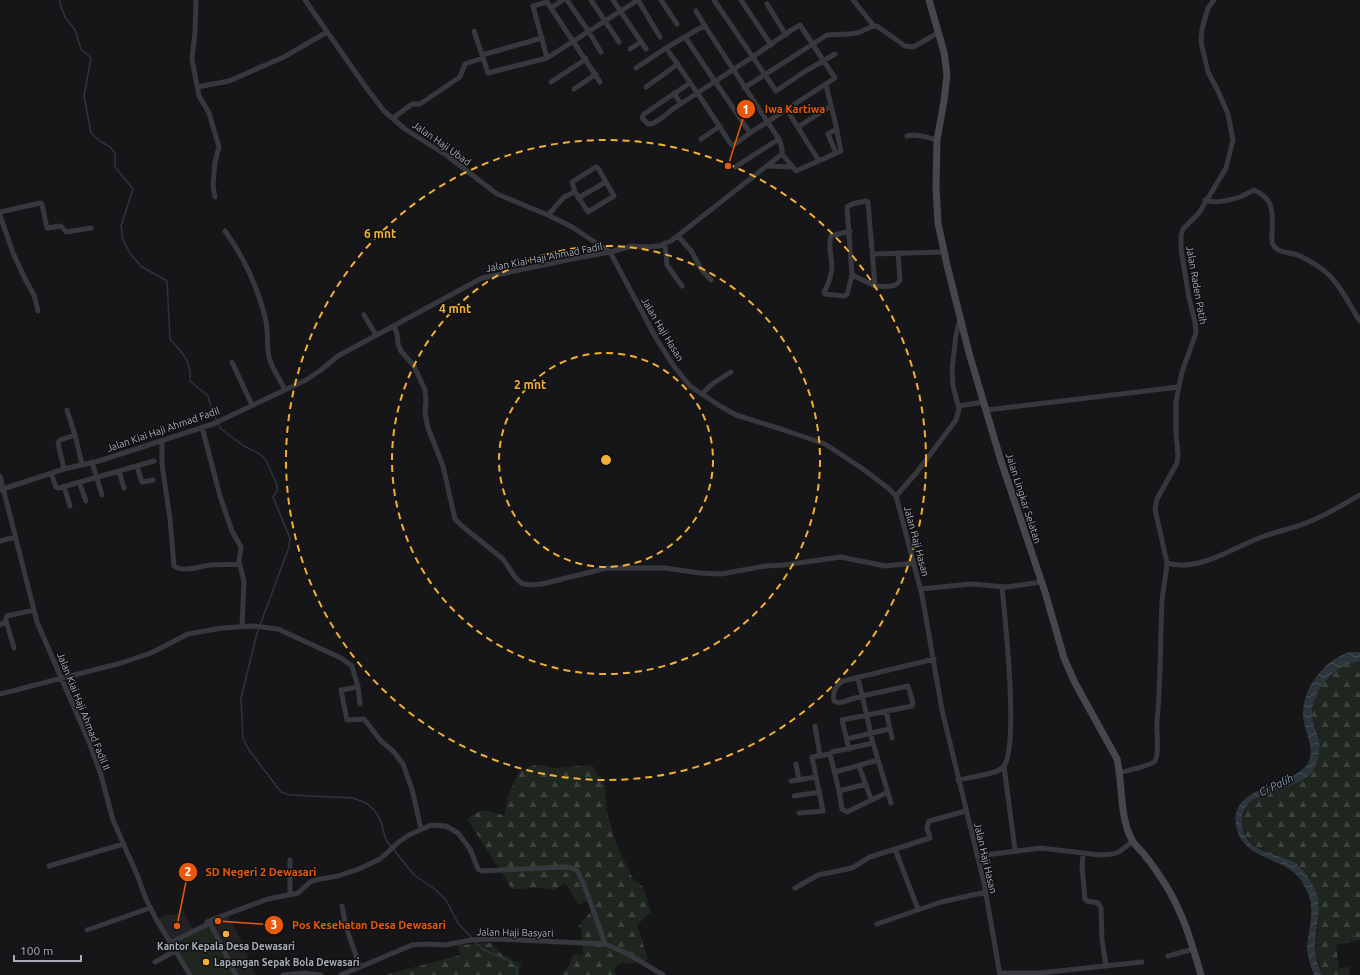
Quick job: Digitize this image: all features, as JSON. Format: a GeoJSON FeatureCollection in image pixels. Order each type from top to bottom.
{"type":"FeatureCollection","features":[{"type":"Feature","properties":{"kind":"street"},"geometry":{"type":"LineString","coordinates":[[196,0],[196,32],[192,59],[199,96],[211,118],[219,147],[215,162],[213,186],[215,197]]}},
{"type":"Feature","properties":{"kind":"street","name":"Jalan Haji Ubad"},"geometry":{"type":"LineString","coordinates":[[305,0],[384,111],[405,129],[446,155],[497,194],[548,215],[572,227],[610,252]]}},
{"type":"Feature","properties":{"kind":"street"},"geometry":{"type":"LineString","coordinates":[[551,8],[563,0]]}},
{"type":"Feature","properties":{"kind":"street"},"geometry":{"type":"LineString","coordinates":[[567,0],[601,52]]}},
{"type":"Feature","properties":{"kind":"street"},"geometry":{"type":"LineString","coordinates":[[591,0],[619,42]]}},
{"type":"Feature","properties":{"kind":"street"},"geometry":{"type":"LineString","coordinates":[[614,0],[646,49]]}},
{"type":"Feature","properties":{"kind":"street"},"geometry":{"type":"LineString","coordinates":[[474,30],[488,73],[547,58],[638,0],[660,37]]}},
{"type":"Feature","properties":{"kind":"street"},"geometry":{"type":"LineString","coordinates":[[661,0],[677,24]]}},
{"type":"Feature","properties":{"kind":"street"},"geometry":{"type":"LineString","coordinates":[[714,0],[776,91],[823,60],[835,54]]}},
{"type":"Feature","properties":{"kind":"street"},"geometry":{"type":"LineString","coordinates":[[741,0],[770,45]]}},
{"type":"Feature","properties":{"kind":"street"},"geometry":{"type":"LineString","coordinates":[[853,0],[874,26],[877,26],[906,46],[913,46],[938,33]]}},
{"type":"Feature","properties":{"kind":"street","name":"Jalan Lingkar Selatan"},"geometry":{"type":"LineString","coordinates":[[929,0],[944,52],[946,75],[944,101],[937,140],[936,188],[938,223],[960,318],[1001,461],[1041,582],[1064,658],[1117,759],[1125,816],[1132,841],[1147,858],[1178,905],[1194,949],[1201,975]]}},
{"type":"Feature","properties":{"kind":"street","name":"Jalan Raden Patih"},"geometry":{"type":"LineString","coordinates":[[1120,773],[1152,763],[1156,758],[1156,726],[1162,643],[1162,603],[1167,563],[1155,509],[1157,499],[1171,472],[1176,467],[1178,455],[1176,401],[1184,365],[1196,333],[1181,249],[1181,235],[1183,229],[1198,213],[1226,168],[1233,140],[1228,114],[1208,72],[1201,42],[1202,29],[1208,8],[1214,0]]}},
{"type":"Feature","properties":{"kind":"street"},"geometry":{"type":"LineString","coordinates":[[547,58],[533,6],[547,2],[600,82]]}},
{"type":"Feature","properties":{"kind":"street"},"geometry":{"type":"LineString","coordinates":[[767,4],[786,34]]}},
{"type":"Feature","properties":{"kind":"street"},"geometry":{"type":"LineString","coordinates":[[696,11],[778,139],[782,149],[782,154],[796,171],[841,151],[826,85]]}},
{"type":"Feature","properties":{"kind":"street"},"geometry":{"type":"LineString","coordinates":[[666,48],[678,64],[690,83],[697,93],[720,126],[732,145],[835,78],[800,25],[697,93],[654,123],[648,124],[643,120],[642,118],[644,114],[690,83]]}},
{"type":"Feature","properties":{"kind":"street"},"geometry":{"type":"LineString","coordinates":[[636,68],[666,48],[705,26]]}},
{"type":"Feature","properties":{"kind":"street"},"geometry":{"type":"LineString","coordinates":[[744,88],[827,35],[858,33],[874,26]]}},
{"type":"Feature","properties":{"kind":"street"},"geometry":{"type":"LineString","coordinates":[[197,87],[229,81],[284,57],[327,32]]}},
{"type":"Feature","properties":{"kind":"street"},"geometry":{"type":"LineString","coordinates":[[685,37],[750,133]]}},
{"type":"Feature","properties":{"kind":"street"},"geometry":{"type":"LineString","coordinates":[[393,118],[412,104],[420,104],[460,77],[465,64],[483,56],[542,38]]}},
{"type":"Feature","properties":{"kind":"street"},"geometry":{"type":"LineString","coordinates":[[630,49],[641,42]]}},
{"type":"Feature","properties":{"kind":"street"},"geometry":{"type":"LineString","coordinates":[[551,82],[586,59]]}},
{"type":"Feature","properties":{"kind":"street"},"geometry":{"type":"LineString","coordinates":[[646,87],[678,64]]}},
{"type":"Feature","properties":{"kind":"street"},"geometry":{"type":"LineString","coordinates":[[574,90],[596,74]]}},
{"type":"Feature","properties":{"kind":"street"},"geometry":{"type":"LineString","coordinates":[[674,93],[681,104]]}},
{"type":"Feature","properties":{"kind":"street"},"geometry":{"type":"LineString","coordinates":[[798,127],[831,106]]}},
{"type":"Feature","properties":{"kind":"street"},"geometry":{"type":"LineString","coordinates":[[787,110],[819,161]]}},
{"type":"Feature","properties":{"kind":"street"},"geometry":{"type":"LineString","coordinates":[[701,138],[720,126]]}},
{"type":"Feature","properties":{"kind":"street"},"geometry":{"type":"LineString","coordinates":[[836,153],[828,134],[837,129]]}},
{"type":"Feature","properties":{"kind":"street"},"geometry":{"type":"LineString","coordinates":[[907,136],[912,135],[937,140]]}},
{"type":"Feature","properties":{"kind":"street"},"geometry":{"type":"LineString","coordinates":[[735,166],[778,139]]}},
{"type":"Feature","properties":{"kind":"street","name":"Jalan Kiai Haji Ahmad Fadil"},"geometry":{"type":"LineString","coordinates":[[2,489],[213,424],[316,374],[338,356],[482,278],[610,252],[632,246],[659,246],[671,241],[782,154]]}},
{"type":"Feature","properties":{"kind":"street"},"geometry":{"type":"LineString","coordinates":[[768,166],[792,167]]}},
{"type":"Feature","properties":{"kind":"street"},"geometry":{"type":"LineString","coordinates":[[596,167],[598,168],[614,197],[590,213],[587,212],[575,192],[572,182],[596,167]]}},
{"type":"Feature","properties":{"kind":"street"},"geometry":{"type":"LineString","coordinates":[[578,198],[606,182]]}},
{"type":"Feature","properties":{"kind":"street"},"geometry":{"type":"LineString","coordinates":[[1205,200],[1220,201],[1240,196],[1254,190],[1266,197],[1270,202],[1271,208],[1273,247],[1278,251],[1300,256],[1324,270],[1331,276],[1343,292],[1360,321]]}},
{"type":"Feature","properties":{"kind":"street"},"geometry":{"type":"LineString","coordinates":[[548,215],[564,197],[575,192]]}},
{"type":"Feature","properties":{"kind":"street"},"geometry":{"type":"LineString","coordinates":[[850,231],[830,236],[832,271],[824,292],[825,294],[847,295],[852,275],[850,231],[847,207],[852,204],[867,201],[875,286]]}},
{"type":"Feature","properties":{"kind":"street"},"geometry":{"type":"LineString","coordinates":[[38,311],[34,295],[19,265],[0,214],[40,203],[42,204],[47,227],[61,226],[66,232],[91,228]]}},
{"type":"Feature","properties":{"kind":"street"},"geometry":{"type":"LineString","coordinates":[[225,232],[237,247],[250,270],[266,318],[269,356],[274,371],[285,390]]}},
{"type":"Feature","properties":{"kind":"street"},"geometry":{"type":"LineString","coordinates":[[678,236],[692,252],[701,268],[711,280]]}},
{"type":"Feature","properties":{"kind":"street"},"geometry":{"type":"LineString","coordinates":[[665,243],[667,265],[682,286]]}},
{"type":"Feature","properties":{"kind":"street","name":"Jalan Haji Hasan"},"geometry":{"type":"LineString","coordinates":[[610,252],[656,338],[673,365],[690,386],[736,415],[825,444],[863,469],[896,496],[921,589],[942,710],[986,892],[1000,974]]}},
{"type":"Feature","properties":{"kind":"street"},"geometry":{"type":"LineString","coordinates":[[873,254],[944,252]]}},
{"type":"Feature","properties":{"kind":"street"},"geometry":{"type":"LineString","coordinates":[[852,275],[875,286],[894,286],[899,283],[898,253]]}},
{"type":"Feature","properties":{"kind":"street"},"geometry":{"type":"LineString","coordinates":[[364,315],[376,335]]}},
{"type":"Feature","properties":{"kind":"street"},"geometry":{"type":"LineString","coordinates":[[896,496],[917,472],[956,420],[959,406],[953,386],[952,369],[956,335],[960,318]]}},
{"type":"Feature","properties":{"kind":"street"},"geometry":{"type":"LineString","coordinates":[[394,326],[401,351],[414,366],[425,390],[425,413],[428,428],[444,466],[455,519],[503,559],[515,578],[522,583],[529,585],[542,584],[607,568],[665,568],[700,573],[721,574],[764,566],[784,566],[841,557],[885,566],[914,563]]}},
{"type":"Feature","properties":{"kind":"street"},"geometry":{"type":"LineString","coordinates":[[232,362],[252,405]]}},
{"type":"Feature","properties":{"kind":"street"},"geometry":{"type":"LineString","coordinates":[[702,394],[712,384],[731,372]]}},
{"type":"Feature","properties":{"kind":"street"},"geometry":{"type":"LineString","coordinates":[[987,410],[1179,387]]}},
{"type":"Feature","properties":{"kind":"street"},"geometry":{"type":"LineString","coordinates":[[959,406],[984,402]]}},
{"type":"Feature","properties":{"kind":"street"},"geometry":{"type":"LineString","coordinates":[[67,410],[75,434],[82,464]]}},
{"type":"Feature","properties":{"kind":"street"},"geometry":{"type":"LineString","coordinates":[[202,427],[220,496],[232,531],[241,547],[240,564],[244,582],[242,627]]}},
{"type":"Feature","properties":{"kind":"street"},"geometry":{"type":"LineString","coordinates":[[64,469],[58,442],[63,438],[75,434]]}},
{"type":"Feature","properties":{"kind":"street"},"geometry":{"type":"LineString","coordinates":[[162,440],[162,464],[170,519],[174,566],[177,568],[197,569],[211,565],[240,564]]}},
{"type":"Feature","properties":{"kind":"street"},"geometry":{"type":"LineString","coordinates":[[51,473],[56,487],[137,467],[154,461]]}},
{"type":"Feature","properties":{"kind":"street"},"geometry":{"type":"LineString","coordinates":[[92,462],[102,495]]}},
{"type":"Feature","properties":{"kind":"street"},"geometry":{"type":"LineString","coordinates":[[137,467],[142,482],[153,480]]}},
{"type":"Feature","properties":{"kind":"street"},"geometry":{"type":"LineString","coordinates":[[120,471],[124,488]]}},
{"type":"Feature","properties":{"kind":"street","name":"Jalan Kiai Haji Ahmad Fadil II"},"geometry":{"type":"LineString","coordinates":[[0,476],[2,489],[37,622],[89,742],[99,769],[111,815],[150,908],[190,975]]}},
{"type":"Feature","properties":{"kind":"street"},"geometry":{"type":"LineString","coordinates":[[79,482],[86,502]]}},
{"type":"Feature","properties":{"kind":"street"},"geometry":{"type":"LineString","coordinates":[[64,486],[70,506]]}},
{"type":"Feature","properties":{"kind":"street"},"geometry":{"type":"LineString","coordinates":[[1167,563],[1194,564],[1211,559],[1260,538],[1328,514],[1360,495]]}},
{"type":"Feature","properties":{"kind":"street"},"geometry":{"type":"LineString","coordinates":[[0,541],[15,537]]}},
{"type":"Feature","properties":{"kind":"street"},"geometry":{"type":"LineString","coordinates":[[921,589],[957,585],[1002,587],[1041,582]]}},
{"type":"Feature","properties":{"kind":"street"},"geometry":{"type":"LineString","coordinates":[[958,780],[998,771],[1004,766],[1007,760],[1010,703],[1002,587]]}},
{"type":"Feature","properties":{"kind":"street"},"geometry":{"type":"LineString","coordinates":[[0,626],[6,621],[7,616],[34,610]]}},
{"type":"Feature","properties":{"kind":"street"},"geometry":{"type":"LineString","coordinates":[[6,621],[14,648]]}},
{"type":"Feature","properties":{"kind":"street"},"geometry":{"type":"LineString","coordinates":[[0,694],[121,663],[151,653],[188,634],[222,628],[254,626],[278,629],[344,660],[352,666],[358,687],[360,704]]}},
{"type":"Feature","properties":{"kind":"street"},"geometry":{"type":"LineString","coordinates":[[849,749],[842,720],[912,706],[913,704],[908,686],[862,696],[839,703],[834,701],[833,695],[837,684],[843,681],[934,659]]}},
{"type":"Feature","properties":{"kind":"street"},"geometry":{"type":"LineString","coordinates":[[858,678],[873,743],[891,803]]}},
{"type":"Feature","properties":{"kind":"street"},"geometry":{"type":"LineString","coordinates":[[358,687],[341,690],[347,720],[364,719],[381,741],[393,751],[403,764],[412,789],[421,829]]}},
{"type":"Feature","properties":{"kind":"street"},"geometry":{"type":"LineString","coordinates":[[886,711],[892,738]]}},
{"type":"Feature","properties":{"kind":"street"},"geometry":{"type":"LineString","coordinates":[[815,726],[820,756]]}},
{"type":"Feature","properties":{"kind":"street"},"geometry":{"type":"LineString","coordinates":[[847,739],[890,729]]}},
{"type":"Feature","properties":{"kind":"street"},"geometry":{"type":"LineString","coordinates":[[799,813],[823,811],[812,757],[873,743]]}},
{"type":"Feature","properties":{"kind":"street"},"geometry":{"type":"LineString","coordinates":[[830,754],[840,791],[842,809],[847,812],[888,792]]}},
{"type":"Feature","properties":{"kind":"street"},"geometry":{"type":"LineString","coordinates":[[835,772],[878,760]]}},
{"type":"Feature","properties":{"kind":"street"},"geometry":{"type":"LineString","coordinates":[[796,764],[799,780]]}},
{"type":"Feature","properties":{"kind":"street"},"geometry":{"type":"LineString","coordinates":[[860,766],[871,799]]}},
{"type":"Feature","properties":{"kind":"street"},"geometry":{"type":"LineString","coordinates":[[1004,766],[1015,850]]}},
{"type":"Feature","properties":{"kind":"street"},"geometry":{"type":"LineString","coordinates":[[791,781],[816,777]]}},
{"type":"Feature","properties":{"kind":"street"},"geometry":{"type":"LineString","coordinates":[[840,791],[866,784]]}},
{"type":"Feature","properties":{"kind":"street"},"geometry":{"type":"LineString","coordinates":[[794,796],[820,792]]}},
{"type":"Feature","properties":{"kind":"street"},"geometry":{"type":"LineString","coordinates":[[795,888],[818,875],[852,868],[870,858],[930,838],[928,827],[929,821],[966,811]]}},
{"type":"Feature","properties":{"kind":"street"},"geometry":{"type":"LineString","coordinates":[[170,943],[206,926],[207,922],[209,921],[268,899],[300,892],[310,882],[315,880],[338,876],[359,869],[380,859],[404,838],[431,825],[440,825],[456,831],[470,849],[478,868],[482,871],[568,867],[576,870],[582,880],[605,944]]}},
{"type":"Feature","properties":{"kind":"street"},"geometry":{"type":"LineString","coordinates":[[977,856],[1015,850],[1042,848],[1100,855],[1113,854],[1119,852],[1132,841]]}},
{"type":"Feature","properties":{"kind":"street"},"geometry":{"type":"LineString","coordinates":[[49,866],[123,844]]}},
{"type":"Feature","properties":{"kind":"street"},"geometry":{"type":"LineString","coordinates":[[895,849],[918,909]]}},
{"type":"Feature","properties":{"kind":"street"},"geometry":{"type":"LineString","coordinates":[[1083,853],[1082,868],[1085,899],[1087,902],[1098,903],[1101,908],[1102,940],[1106,966]]}},
{"type":"Feature","properties":{"kind":"street"},"geometry":{"type":"LineString","coordinates":[[290,860],[290,894]]}},
{"type":"Feature","properties":{"kind":"street"},"geometry":{"type":"LineString","coordinates":[[877,924],[941,902],[986,892]]}},
{"type":"Feature","properties":{"kind":"street"},"geometry":{"type":"LineString","coordinates":[[342,906],[346,927],[360,967]]}},
{"type":"Feature","properties":{"kind":"street"},"geometry":{"type":"LineString","coordinates":[[87,930],[150,908]]}},
{"type":"Feature","properties":{"kind":"street"},"geometry":{"type":"LineString","coordinates":[[209,921],[236,975]]}},
{"type":"Feature","properties":{"kind":"street","name":"Jalan Haji Basyari"},"geometry":{"type":"LineString","coordinates":[[341,975],[412,945],[445,945],[473,940],[496,939],[605,944],[628,954],[663,975]]}},
{"type":"Feature","properties":{"kind":"street"},"geometry":{"type":"LineString","coordinates":[[1168,956],[1194,949]]}},
{"type":"Feature","properties":{"kind":"street"},"geometry":{"type":"LineString","coordinates":[[155,962],[175,951]]}},
{"type":"Feature","properties":{"kind":"street"},"geometry":{"type":"LineString","coordinates":[[1000,974],[1034,973],[1142,962]]}},
{"type":"Feature","properties":{"kind":"street"},"geometry":{"type":"LineString","coordinates":[[283,975],[304,973],[321,975]]}},
{"type":"Feature","properties":{"kind":"shaded area"},"geometry":{"type":"Polygon","coordinates":[[[183,910],[193,930],[171,941],[158,919],[167,915],[174,915],[183,910]]]}},
{"type":"Feature","properties":{"kind":"shaded area","name":"Kantor Kepala Desa Dewasari"},"geometry":{"type":"Polygon","coordinates":[[[228,915],[241,940],[222,949],[211,921],[228,915]]]}},
{"type":"Feature","properties":{"kind":"shaded area"},"geometry":{"type":"Polygon","coordinates":[[[245,949],[256,975],[238,975],[229,957],[245,949]]]}},
{"type":"Feature","properties":{"kind":"green space"},"geometry":{"type":"Polygon","coordinates":[[[1360,661],[1360,940],[1336,945],[1339,968],[1349,967],[1350,975],[1322,975],[1315,950],[1319,917],[1293,862],[1258,848],[1251,842],[1246,836],[1243,827],[1243,817],[1246,808],[1256,798],[1308,776],[1319,740],[1318,732],[1312,717],[1313,706],[1318,691],[1328,678],[1341,667],[1360,661]]]}},
{"type":"Feature","properties":{"kind":"green space"},"geometry":{"type":"Polygon","coordinates":[[[535,765],[553,768],[592,765],[605,785],[607,812],[616,844],[633,879],[643,887],[651,912],[637,925],[648,960],[631,964],[621,962],[614,969],[616,975],[561,975],[569,966],[573,954],[583,955],[581,933],[583,931],[578,926],[594,908],[591,899],[579,905],[565,883],[554,890],[541,888],[512,889],[467,819],[481,811],[489,811],[504,816],[508,796],[519,772],[535,765]]]}},
{"type":"Feature","properties":{"kind":"green space","name":"Lapangan Sepak Bola Dewasari"},"geometry":{"type":"Polygon","coordinates":[[[210,925],[235,975],[192,975],[173,943],[210,925]]]}},
{"type":"Feature","properties":{"kind":"green space"},"geometry":{"type":"Polygon","coordinates":[[[241,940],[245,949],[229,957],[225,948],[241,940]]]}},
{"type":"Feature","properties":{"kind":"green space"},"geometry":{"type":"Polygon","coordinates":[[[491,943],[503,956],[505,955],[522,965],[519,969],[519,975],[385,975],[460,955],[458,945],[491,943]]]}},
{"type":"Feature","properties":{"kind":"water","name":"Ci Palih"},"geometry":{"type":"Polygon","coordinates":[[[1350,652],[1360,652],[1360,661],[1341,667],[1323,684],[1315,698],[1312,716],[1319,740],[1319,749],[1314,769],[1307,777],[1297,783],[1261,795],[1251,801],[1245,809],[1242,821],[1243,831],[1247,839],[1252,844],[1259,849],[1294,862],[1302,869],[1313,885],[1317,894],[1318,903],[1315,952],[1322,975],[1314,975],[1307,950],[1311,920],[1311,904],[1306,888],[1293,872],[1254,851],[1246,845],[1239,836],[1236,825],[1236,812],[1242,802],[1252,794],[1300,771],[1308,763],[1311,752],[1303,716],[1306,695],[1316,676],[1323,668],[1340,656],[1350,652]]]}},
{"type":"Feature","properties":{"kind":"waterway"},"geometry":{"type":"LineString","coordinates":[[60,0],[65,17],[75,30],[81,49],[91,58],[84,96],[91,133],[110,147],[115,153],[115,167],[133,189],[121,226],[123,240],[131,255],[142,267],[167,281],[170,339],[188,363],[190,381],[208,396],[213,413],[221,429],[244,446],[260,454],[266,460],[277,485],[277,491],[273,497],[290,538],[289,547],[257,633],[241,698],[243,739],[249,750],[281,792],[290,795],[353,798],[366,803],[374,810],[380,819],[386,840],[414,875],[436,890],[446,900],[458,923],[473,939]]}},
{"type":"Feature","properties":{"kind":"waterway"},"geometry":{"type":"LineString","coordinates":[[475,942],[484,950],[510,961],[517,968],[517,975]]}},
{"type":"Feature","properties":{"kind":"place","name":"Iwa Kartiwa"},"geometry":{"type":"Point","coordinates":[728,166]}},
{"type":"Feature","properties":{"kind":"place","name":"Pos Kesehatan Desa Dewasari"},"geometry":{"type":"Point","coordinates":[218,921]}},
{"type":"Feature","properties":{"kind":"place","name":"SD Negeri 2 Dewasari"},"geometry":{"type":"Point","coordinates":[177,926]}},
{"type":"Feature","properties":{"kind":"place","name":"Kantor Kepala Desa Dewasari"},"geometry":{"type":"Point","coordinates":[226,934]}},
{"type":"Feature","properties":{"kind":"place","name":"Lapangan Sepak Bola Dewasari"},"geometry":{"type":"Point","coordinates":[206,962]}}]}
